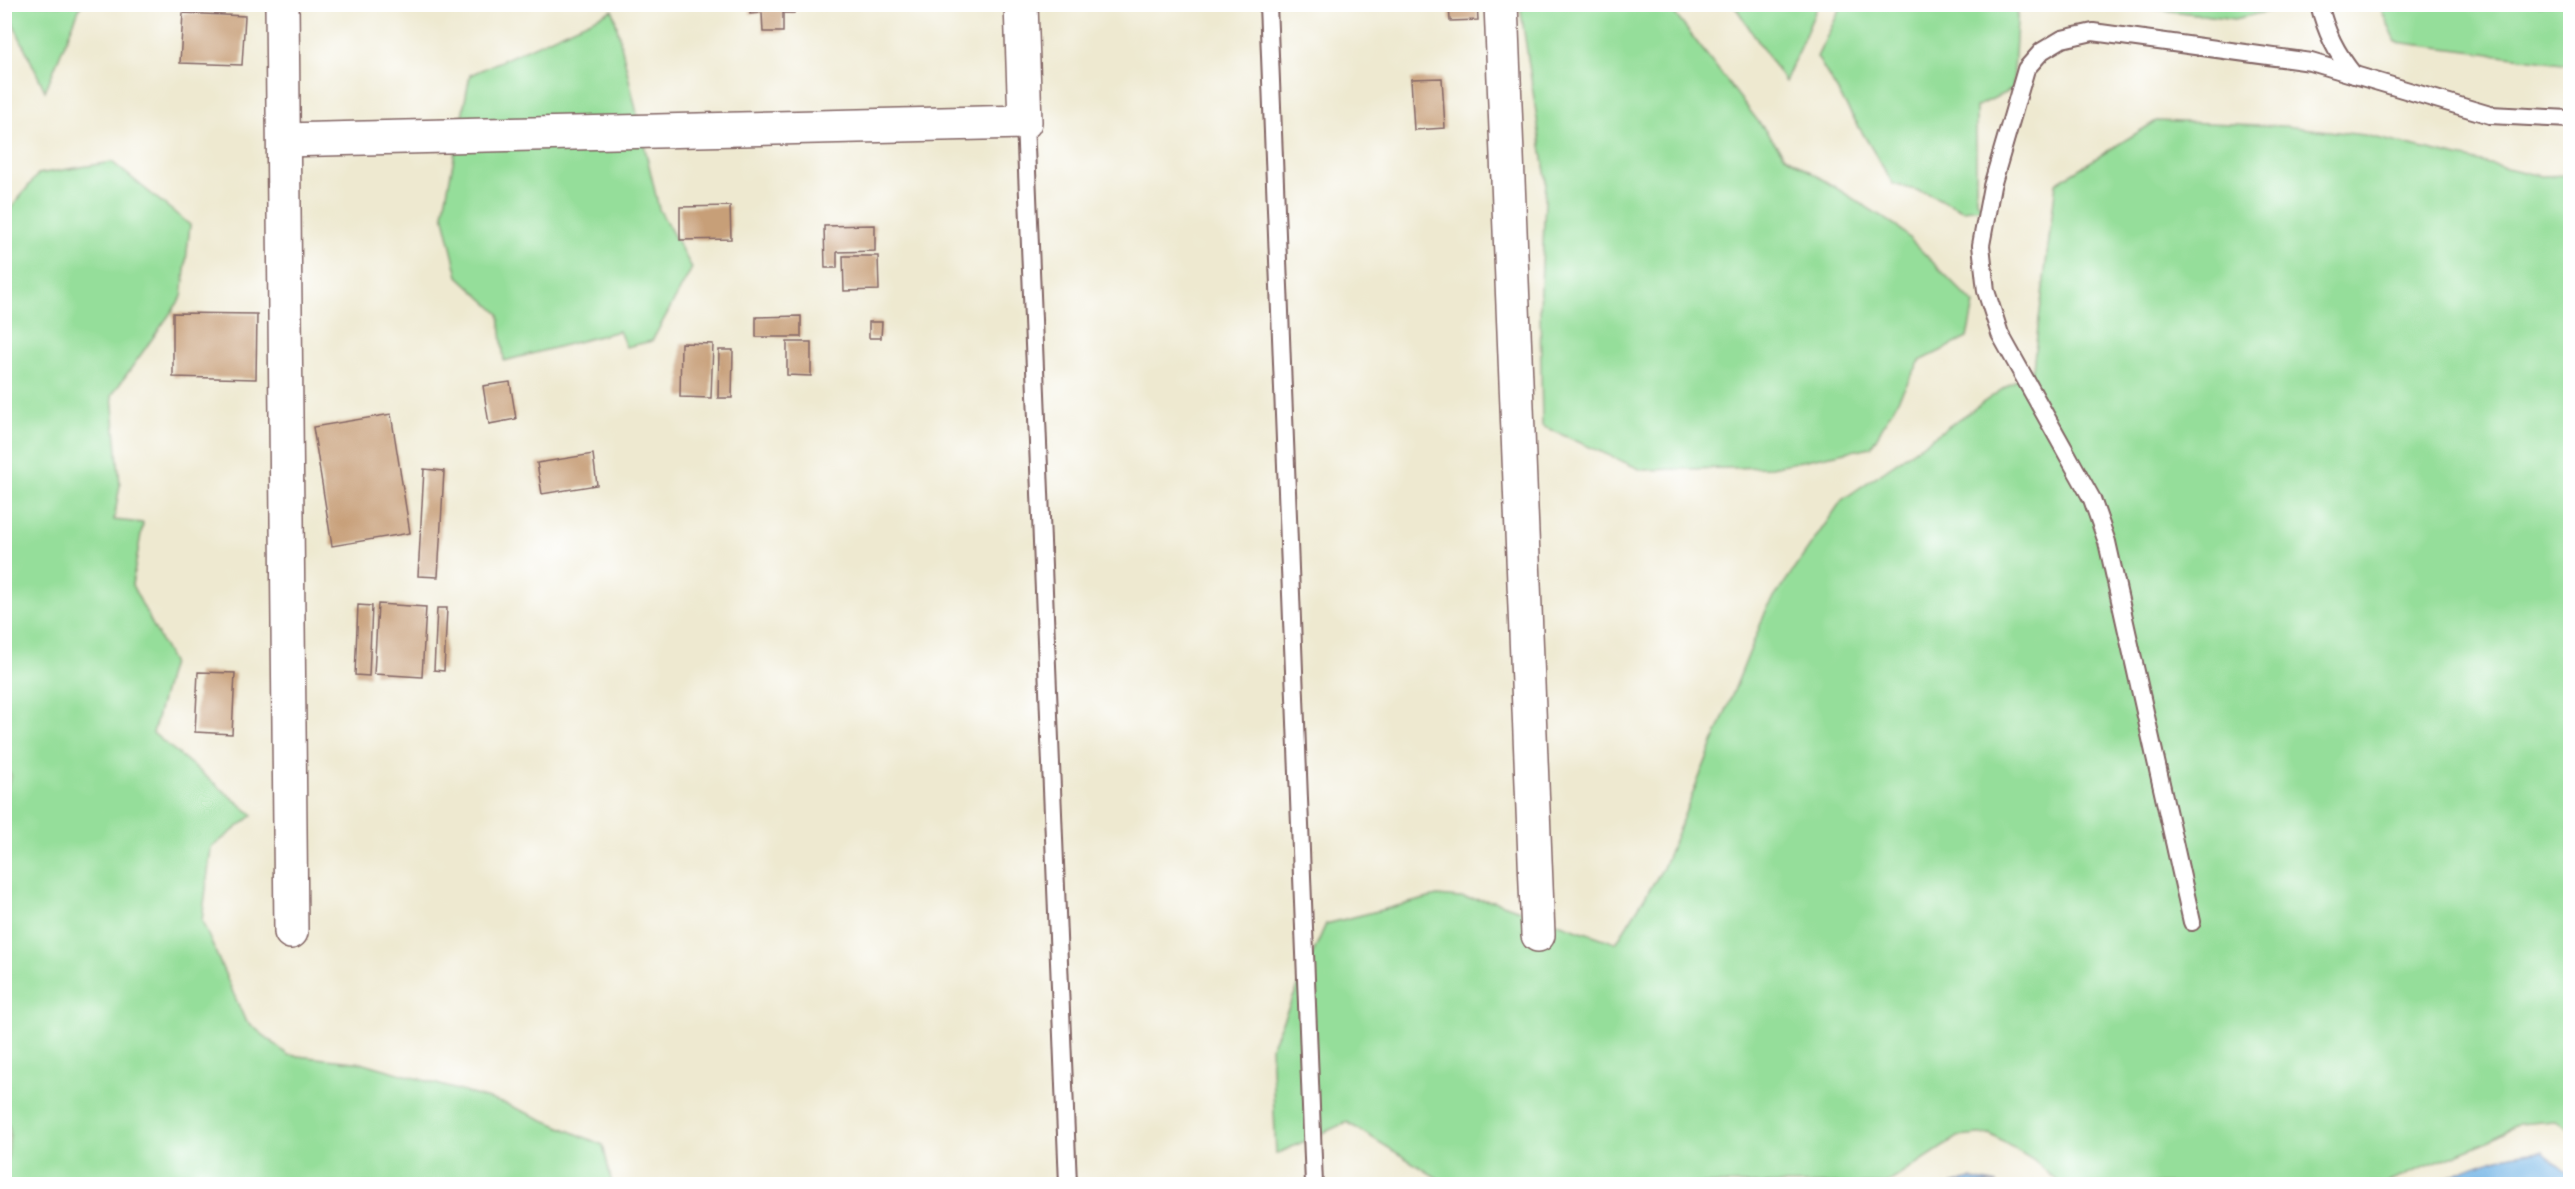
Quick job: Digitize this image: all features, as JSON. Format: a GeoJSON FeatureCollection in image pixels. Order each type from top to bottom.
{"type":"FeatureCollection","features":[{"type":"Feature","properties":{"kind":"street"},"geometry":{"type":"LineString","coordinates":[[282,4],[291,932]]}},
{"type":"Feature","properties":{"kind":"street"},"geometry":{"type":"LineString","coordinates":[[284,140],[1025,122],[1021,4]]}},
{"type":"Feature","properties":{"kind":"street"},"geometry":{"type":"LineString","coordinates":[[1501,4],[1538,935]]}},
{"type":"Feature","properties":{"kind":"lane"},"geometry":{"type":"LineString","coordinates":[[1268,4],[1314,1185]]}},
{"type":"Feature","properties":{"kind":"lane"},"geometry":{"type":"LineString","coordinates":[[2319,4],[2325,29],[2341,59],[2354,76]]}},
{"type":"Feature","properties":{"kind":"lane"},"geometry":{"type":"LineString","coordinates":[[2192,922],[2107,542],[2092,499],[2000,334],[1986,291],[1981,245],[1992,186],[2026,69],[2042,51],[2062,39],[2093,32],[2311,62],[2490,114],[2571,119]]}},
{"type":"Feature","properties":{"kind":"lane"},"geometry":{"type":"LineString","coordinates":[[1025,122],[1068,1185]]}},
{"type":"Feature","properties":{"kind":"green space"},"geometry":{"type":"Polygon","coordinates":[[[5,4],[81,5],[45,91],[5,6],[5,4]]]}},
{"type":"Feature","properties":{"kind":"green space"},"geometry":{"type":"Polygon","coordinates":[[[2123,4],[2295,5],[2235,19],[2123,4]]]}},
{"type":"Feature","properties":{"kind":"green space"},"geometry":{"type":"Polygon","coordinates":[[[1520,5],[1668,5],[1785,156],[1897,226],[1974,304],[1967,338],[1920,361],[1871,447],[1771,467],[1642,470],[1542,426],[1540,308],[1546,179],[1520,5]]]}},
{"type":"Feature","properties":{"kind":"green space"},"geometry":{"type":"Polygon","coordinates":[[[1734,5],[1818,5],[1785,82],[1734,5]]]}},
{"type":"Feature","properties":{"kind":"green space"},"geometry":{"type":"Polygon","coordinates":[[[1842,5],[2018,5],[2013,89],[1976,107],[1976,201],[1985,208],[1962,210],[1927,193],[1893,184],[1817,57],[1842,5]]]}},
{"type":"Feature","properties":{"kind":"green space"},"geometry":{"type":"Polygon","coordinates":[[[2379,5],[2570,5],[2570,64],[2396,42],[2379,5]]]}},
{"type":"Feature","properties":{"kind":"green space"},"geometry":{"type":"Polygon","coordinates":[[[613,10],[659,209],[692,268],[652,341],[626,347],[619,331],[504,361],[499,314],[458,276],[443,214],[470,75],[613,10]]]}},
{"type":"Feature","properties":{"kind":"green space"},"geometry":{"type":"Polygon","coordinates":[[[2156,121],[2284,126],[2364,135],[2541,176],[2570,175],[2570,1131],[2555,1121],[2518,1124],[2488,1141],[2384,1184],[2061,1184],[2033,1160],[1990,1134],[1958,1137],[1886,1184],[1447,1184],[1347,1122],[1276,1154],[1271,1047],[1326,924],[1437,896],[1494,901],[1616,943],[1663,868],[1767,608],[1842,500],[2033,368],[2056,183],[2156,121]]]}},
{"type":"Feature","properties":{"kind":"green space"},"geometry":{"type":"Polygon","coordinates":[[[112,162],[190,225],[182,297],[112,395],[120,485],[114,520],[143,523],[132,585],[172,662],[153,733],[253,815],[211,848],[202,921],[245,1020],[288,1055],[364,1063],[506,1104],[603,1145],[612,1184],[5,1184],[10,1132],[4,1103],[4,795],[11,776],[4,764],[5,216],[38,174],[112,162]]]}},
{"type":"Feature","properties":{"kind":"water"},"geometry":{"type":"Polygon","coordinates":[[[2542,1151],[2570,1174],[2570,1184],[2433,1184],[2486,1162],[2542,1151]]]}},
{"type":"Feature","properties":{"kind":"water"},"geometry":{"type":"Polygon","coordinates":[[[1971,1179],[1998,1184],[1951,1184],[1971,1179]]]}},
{"type":"Feature","properties":{"kind":"building"},"geometry":{"type":"Polygon","coordinates":[[[750,4],[794,4],[794,13],[783,13],[783,32],[763,32],[762,13],[750,14],[750,4]]]}},
{"type":"Feature","properties":{"kind":"building"},"geometry":{"type":"Polygon","coordinates":[[[1449,4],[1477,4],[1478,20],[1450,21],[1449,4]]]}},
{"type":"Feature","properties":{"kind":"building"},"geometry":{"type":"Polygon","coordinates":[[[183,13],[245,16],[242,65],[180,63],[183,13]]]}},
{"type":"Feature","properties":{"kind":"building"},"geometry":{"type":"Polygon","coordinates":[[[1442,78],[1445,128],[1414,130],[1411,79],[1442,78]]]}},
{"type":"Feature","properties":{"kind":"building"},"geometry":{"type":"Polygon","coordinates":[[[730,206],[731,239],[680,240],[680,207],[730,206]]]}},
{"type":"Feature","properties":{"kind":"building"},"geometry":{"type":"Polygon","coordinates":[[[875,225],[875,251],[837,252],[837,268],[825,268],[824,226],[875,225]]]}},
{"type":"Feature","properties":{"kind":"building"},"geometry":{"type":"Polygon","coordinates":[[[843,256],[878,256],[879,290],[844,291],[843,256]]]}},
{"type":"Feature","properties":{"kind":"building"},"geometry":{"type":"Polygon","coordinates":[[[173,313],[257,314],[256,379],[173,377],[173,313]]]}},
{"type":"Feature","properties":{"kind":"building"},"geometry":{"type":"Polygon","coordinates":[[[801,316],[801,337],[756,337],[756,317],[801,316]]]}},
{"type":"Feature","properties":{"kind":"building"},"geometry":{"type":"Polygon","coordinates":[[[869,322],[882,322],[881,338],[869,338],[869,322]]]}},
{"type":"Feature","properties":{"kind":"building"},"geometry":{"type":"Polygon","coordinates":[[[787,342],[811,342],[811,376],[787,375],[787,342]]]}},
{"type":"Feature","properties":{"kind":"building"},"geometry":{"type":"Polygon","coordinates":[[[681,343],[713,344],[711,398],[680,397],[681,343]]]}},
{"type":"Feature","properties":{"kind":"building"},"geometry":{"type":"Polygon","coordinates":[[[719,350],[733,350],[732,398],[718,398],[719,350]]]}},
{"type":"Feature","properties":{"kind":"building"},"geometry":{"type":"Polygon","coordinates":[[[510,382],[516,419],[489,424],[483,386],[510,382]]]}},
{"type":"Feature","properties":{"kind":"building"},"geometry":{"type":"Polygon","coordinates":[[[391,414],[410,533],[332,546],[313,427],[391,414]]]}},
{"type":"Feature","properties":{"kind":"building"},"geometry":{"type":"Polygon","coordinates":[[[593,454],[597,485],[542,494],[537,463],[593,454]]]}},
{"type":"Feature","properties":{"kind":"building"},"geometry":{"type":"Polygon","coordinates":[[[424,469],[444,471],[438,577],[418,576],[424,469]]]}},
{"type":"Feature","properties":{"kind":"building"},"geometry":{"type":"Polygon","coordinates":[[[378,604],[426,607],[422,677],[374,674],[378,604]]]}},
{"type":"Feature","properties":{"kind":"building"},"geometry":{"type":"Polygon","coordinates":[[[358,605],[372,606],[369,676],[355,675],[358,605]]]}},
{"type":"Feature","properties":{"kind":"building"},"geometry":{"type":"Polygon","coordinates":[[[437,608],[447,608],[444,671],[434,670],[437,608]]]}},
{"type":"Feature","properties":{"kind":"building"},"geometry":{"type":"Polygon","coordinates":[[[198,672],[235,673],[232,734],[195,732],[198,672]]]}}]}
